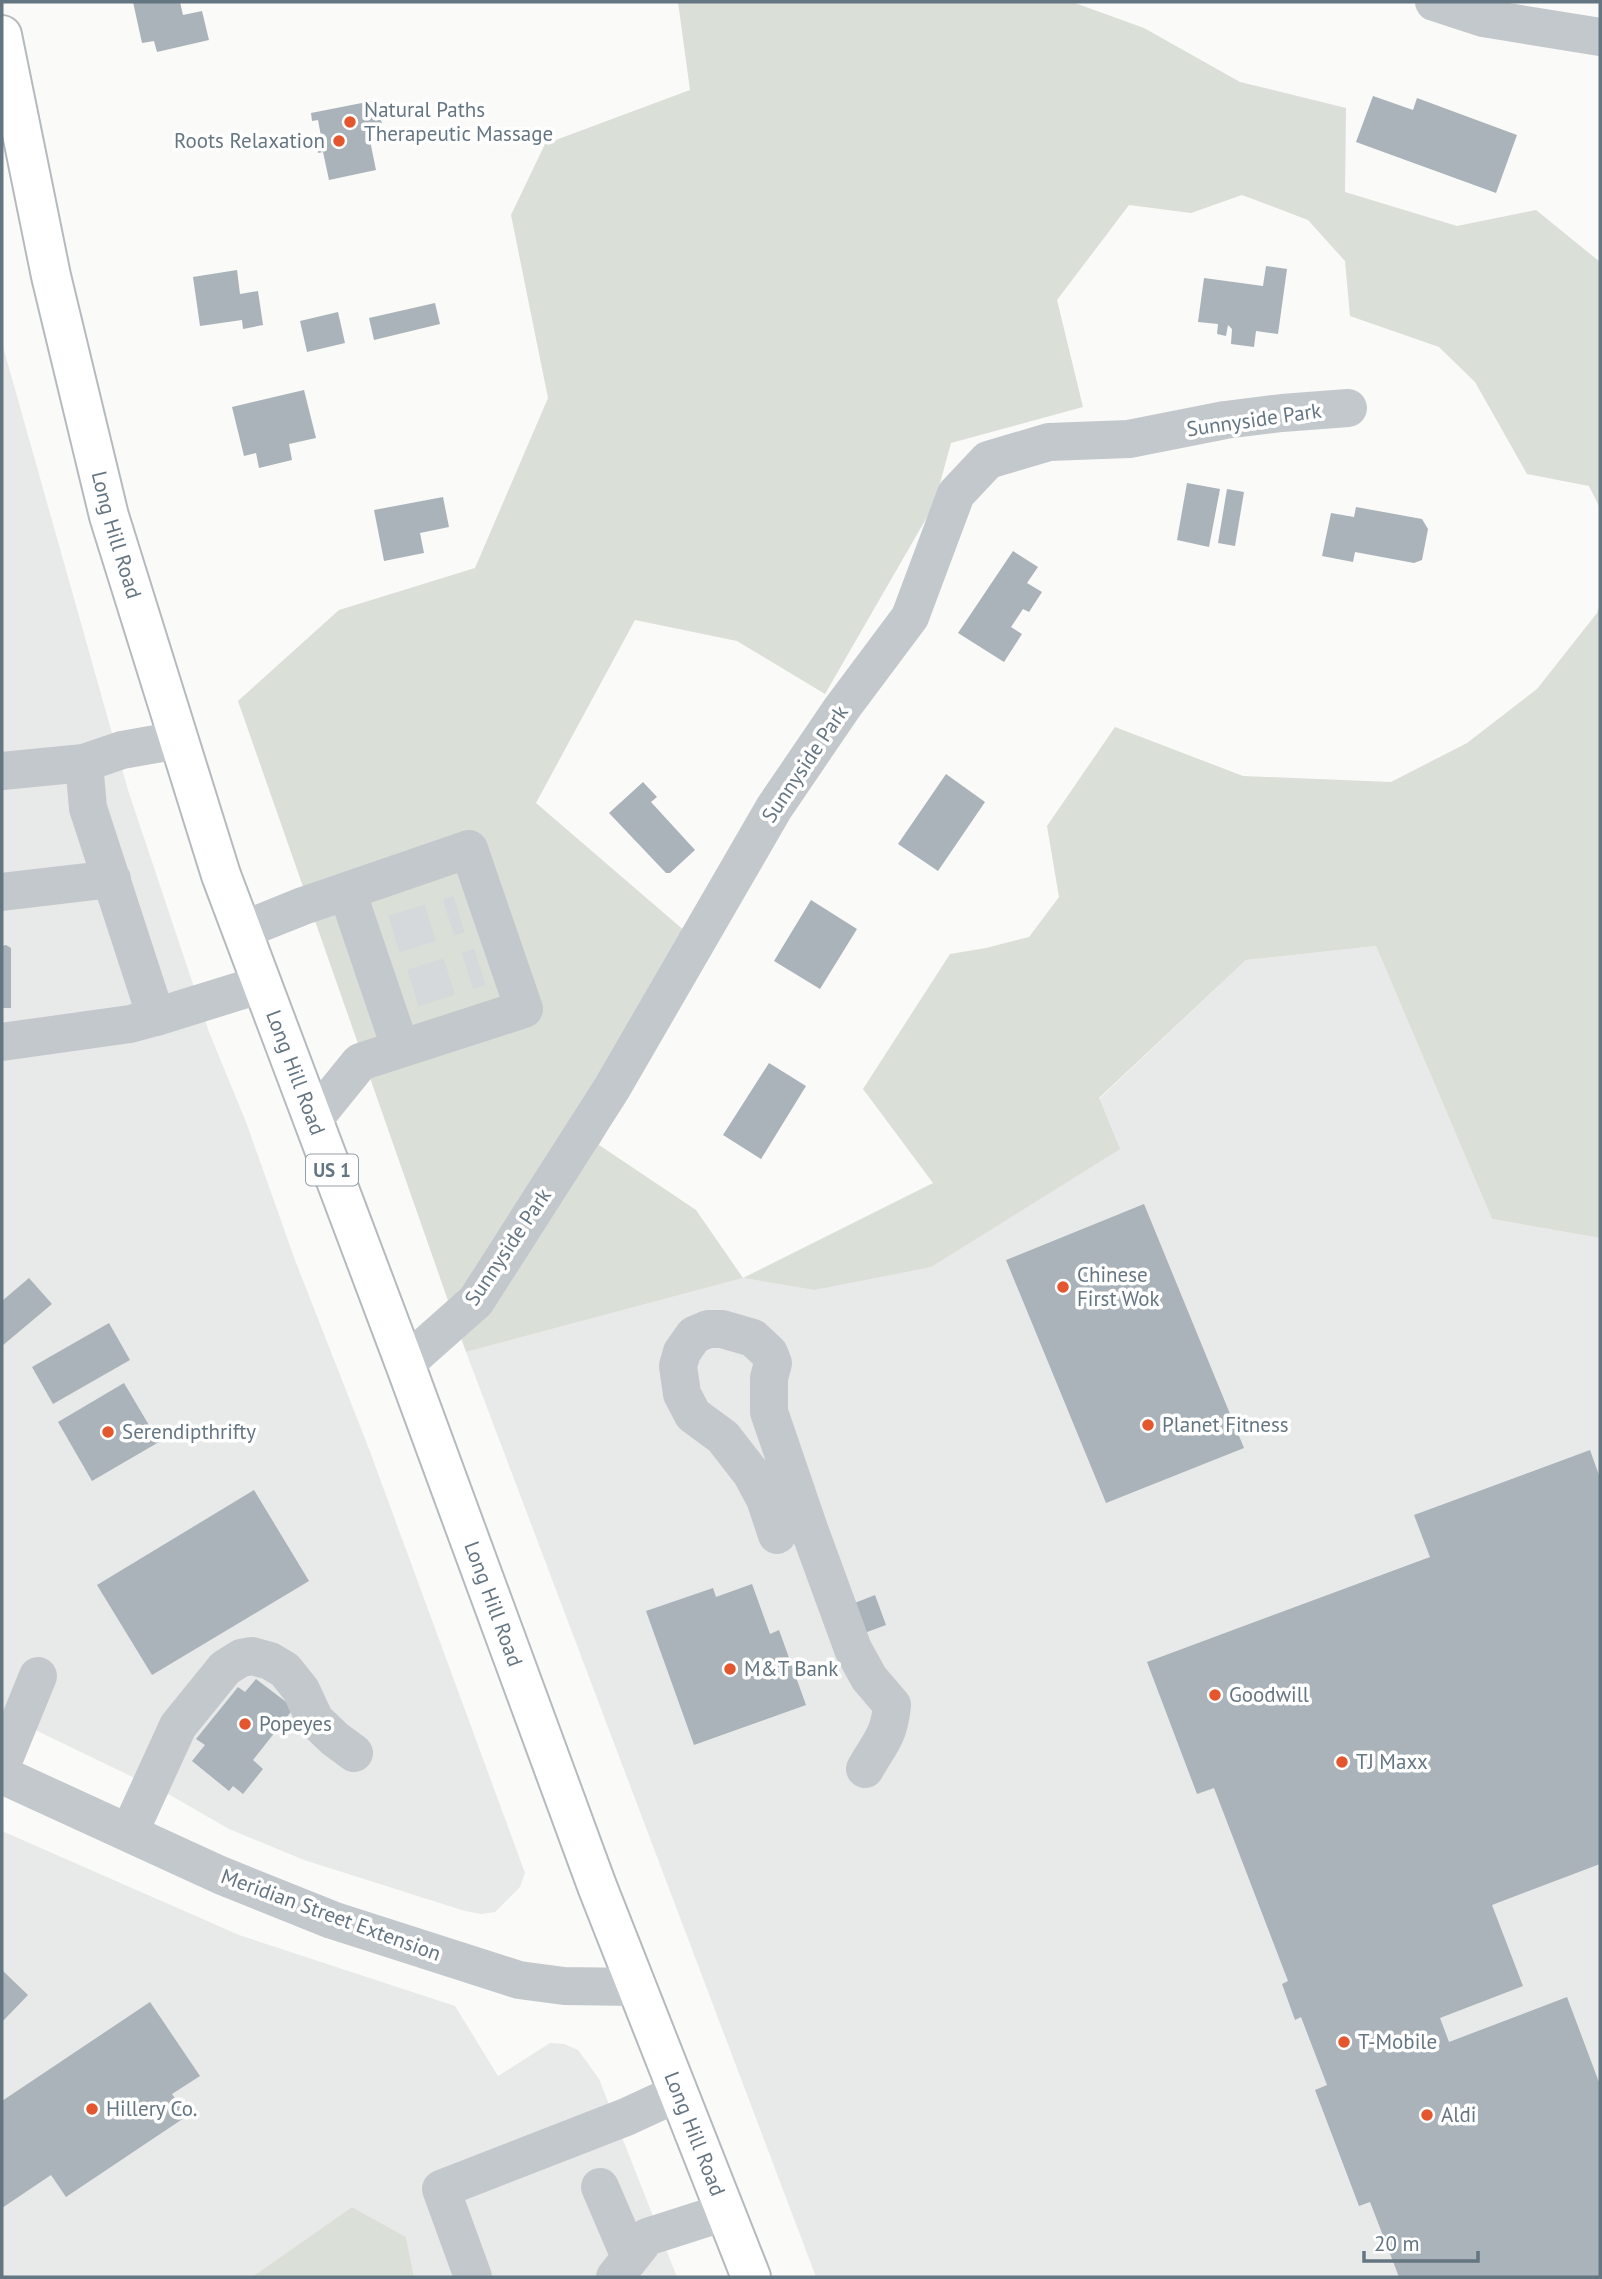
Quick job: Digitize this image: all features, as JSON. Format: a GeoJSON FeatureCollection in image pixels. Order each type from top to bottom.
{"type":"FeatureCollection","features":[{"type":"Feature","properties":{"kind":"main road","name":"Long Hill Road"},"geometry":{"type":"LineString","coordinates":[[2,36],[51,276],[108,516],[221,875],[636,1987],[751,2277]]}},
{"type":"Feature","properties":{"kind":"street"},"geometry":{"type":"LineString","coordinates":[[1434,2],[1483,18],[1600,37]]}},
{"type":"Feature","properties":{"kind":"street","name":"Sunnyside Park"},"geometry":{"type":"LineString","coordinates":[[405,1364],[476,1301],[612,1088],[774,808],[842,708],[910,617],[956,494],[988,460],[1049,442],[1129,439],[1225,420],[1348,408]]}},
{"type":"Feature","properties":{"kind":"street"},"geometry":{"type":"LineString","coordinates":[[2,771],[84,763],[122,750],[179,740]]}},
{"type":"Feature","properties":{"kind":"street"},"geometry":{"type":"LineString","coordinates":[[84,763],[88,807],[156,1017]]}},
{"type":"Feature","properties":{"kind":"street"},"geometry":{"type":"LineString","coordinates":[[243,930],[469,849],[474,909],[493,963],[524,1009],[360,1062],[313,1120]]}},
{"type":"Feature","properties":{"kind":"street"},"geometry":{"type":"LineString","coordinates":[[2,892],[112,879]]}},
{"type":"Feature","properties":{"kind":"street"},"geometry":{"type":"LineString","coordinates":[[347,891],[379,938],[398,992],[400,1047]]}},
{"type":"Feature","properties":{"kind":"street"},"geometry":{"type":"LineString","coordinates":[[2,1042],[130,1024],[262,984]]}},
{"type":"Feature","properties":{"kind":"street"},"geometry":{"type":"LineString","coordinates":[[777,1535],[765,1499],[751,1473],[723,1437],[702,1423],[686,1406],[678,1366],[687,1343],[694,1335],[708,1329],[729,1330],[753,1338],[769,1353],[773,1363],[769,1378],[769,1412],[808,1526],[853,1649],[869,1678],[892,1704],[884,1741],[865,1769]]}},
{"type":"Feature","properties":{"kind":"street"},"geometry":{"type":"LineString","coordinates":[[129,1833],[178,1727],[225,1668],[241,1658],[252,1656],[285,1670],[301,1690],[316,1720],[334,1739],[354,1753]]}},
{"type":"Feature","properties":{"kind":"street"},"geometry":{"type":"LineString","coordinates":[[2,1764],[38,1676]]}},
{"type":"Feature","properties":{"kind":"street","name":"Meridian Street Extension"},"geometry":{"type":"LineString","coordinates":[[2,1774],[220,1875],[303,1909],[519,1980],[564,1986],[636,1987]]}},
{"type":"Feature","properties":{"kind":"street"},"geometry":{"type":"LineString","coordinates":[[473,2277],[442,2189],[626,2117],[678,2093]]}},
{"type":"Feature","properties":{"kind":"street"},"geometry":{"type":"LineString","coordinates":[[600,2188],[623,2267]]}},
{"type":"Feature","properties":{"kind":"street"},"geometry":{"type":"LineString","coordinates":[[623,2267],[647,2237],[724,2212]]}},
{"type":"Feature","properties":{"kind":"shaded area"},"geometry":{"type":"Polygon","coordinates":[[[678,2],[1072,2],[1144,28],[1240,82],[1346,108],[1345,192],[1457,226],[1536,210],[1600,262],[1600,508],[1589,486],[1527,474],[1475,382],[1439,347],[1350,316],[1345,261],[1308,220],[1242,195],[1191,213],[1129,205],[1057,300],[1083,407],[951,443],[934,505],[825,694],[737,641],[635,620],[536,803],[708,951],[599,1145],[696,1210],[743,1278],[466,1352],[238,701],[339,610],[475,568],[548,398],[511,215],[545,144],[690,90],[678,2]]]}},
{"type":"Feature","properties":{"kind":"shaded area"},"geometry":{"type":"Polygon","coordinates":[[[2,343],[128,790],[209,1032],[246,1122],[295,1260],[369,1449],[525,1873],[520,1887],[495,1912],[481,1914],[465,1911],[304,1860],[229,1829],[170,1795],[2,1714],[2,343]]]}},
{"type":"Feature","properties":{"kind":"shaded area"},"geometry":{"type":"Polygon","coordinates":[[[1600,604],[1600,1238],[1492,1219],[1376,946],[1246,960],[1099,1098],[1120,1149],[931,1267],[814,1290],[743,1278],[933,1183],[863,1089],[950,954],[1029,937],[1059,897],[1047,826],[1115,727],[1243,776],[1391,782],[1467,743],[1537,689],[1597,613],[1600,604]]]}},
{"type":"Feature","properties":{"kind":"shaded area"},"geometry":{"type":"Polygon","coordinates":[[[1376,946],[1492,1219],[1600,1238],[1600,2277],[816,2277],[466,1352],[743,1278],[814,1290],[1099,1099],[1246,960],[1376,946]]]}},
{"type":"Feature","properties":{"kind":"shaded area"},"geometry":{"type":"Polygon","coordinates":[[[2,1831],[239,1935],[455,2006],[498,2076],[550,2043],[564,2044],[578,2050],[599,2079],[677,2277],[414,2277],[406,2237],[352,2207],[252,2277],[2,2277],[2,1831]]]}},
{"type":"Feature","properties":{"kind":"shaded area"},"geometry":{"type":"Polygon","coordinates":[[[352,2207],[406,2237],[414,2277],[252,2277],[352,2207]]]}},
{"type":"Feature","properties":{"kind":"building"},"geometry":{"type":"Polygon","coordinates":[[[133,2],[180,2],[183,15],[202,11],[209,40],[157,52],[154,41],[142,43],[133,2]]]}},
{"type":"Feature","properties":{"kind":"building"},"geometry":{"type":"Polygon","coordinates":[[[1373,96],[1413,110],[1417,98],[1517,135],[1496,193],[1356,142],[1373,96]]]}},
{"type":"Feature","properties":{"kind":"building"},"geometry":{"type":"Polygon","coordinates":[[[377,100],[382,124],[367,126],[376,170],[329,180],[323,152],[318,153],[315,137],[321,136],[318,120],[312,121],[311,113],[377,100]]]}},
{"type":"Feature","properties":{"kind":"building"},"geometry":{"type":"Polygon","coordinates":[[[1266,266],[1287,269],[1278,334],[1256,331],[1254,347],[1231,344],[1232,329],[1228,325],[1226,336],[1217,334],[1218,324],[1198,322],[1204,278],[1263,286],[1266,266]]]}},
{"type":"Feature","properties":{"kind":"building"},"geometry":{"type":"Polygon","coordinates":[[[237,270],[240,294],[258,291],[263,325],[243,329],[242,320],[200,326],[193,277],[237,270]]]}},
{"type":"Feature","properties":{"kind":"building"},"geometry":{"type":"Polygon","coordinates":[[[435,303],[440,324],[374,340],[369,318],[435,303]]]}},
{"type":"Feature","properties":{"kind":"building"},"geometry":{"type":"Polygon","coordinates":[[[338,312],[345,343],[307,352],[300,321],[338,312]]]}},
{"type":"Feature","properties":{"kind":"building"},"geometry":{"type":"Polygon","coordinates":[[[304,390],[316,438],[289,444],[292,460],[259,468],[256,453],[244,456],[232,407],[304,390]]]}},
{"type":"Feature","properties":{"kind":"building"},"geometry":{"type":"Polygon","coordinates":[[[1187,483],[1220,489],[1209,547],[1177,540],[1187,483]]]}},
{"type":"Feature","properties":{"kind":"building"},"geometry":{"type":"Polygon","coordinates":[[[1227,489],[1244,492],[1235,546],[1218,543],[1227,489]]]}},
{"type":"Feature","properties":{"kind":"building"},"geometry":{"type":"Polygon","coordinates":[[[443,497],[449,527],[420,533],[424,553],[384,561],[374,510],[443,497]]]}},
{"type":"Feature","properties":{"kind":"building"},"geometry":{"type":"Polygon","coordinates":[[[1356,507],[1422,519],[1428,529],[1422,560],[1414,563],[1355,552],[1353,562],[1322,556],[1331,513],[1354,517],[1356,507]]]}},
{"type":"Feature","properties":{"kind":"building"},"geometry":{"type":"Polygon","coordinates":[[[1013,551],[1038,567],[1027,583],[1042,592],[1029,612],[1023,609],[1011,627],[1022,634],[1004,662],[958,633],[1013,551]]]}},
{"type":"Feature","properties":{"kind":"building"},"geometry":{"type":"Polygon","coordinates":[[[946,774],[985,802],[938,871],[898,844],[946,774]]]}},
{"type":"Feature","properties":{"kind":"building"},"geometry":{"type":"Polygon","coordinates":[[[643,782],[657,797],[651,802],[695,850],[670,873],[666,873],[609,813],[643,782]]]}},
{"type":"Feature","properties":{"kind":"building"},"geometry":{"type":"Polygon","coordinates":[[[811,900],[857,929],[820,989],[774,961],[811,900]]]}},
{"type":"Feature","properties":{"kind":"building"},"geometry":{"type":"Polygon","coordinates":[[[2,946],[11,948],[11,1008],[2,1008],[2,946]]]}},
{"type":"Feature","properties":{"kind":"building"},"geometry":{"type":"Polygon","coordinates":[[[769,1063],[806,1086],[761,1159],[723,1135],[769,1063]]]}},
{"type":"Feature","properties":{"kind":"building"},"geometry":{"type":"Polygon","coordinates":[[[1144,1204],[1244,1448],[1106,1503],[1006,1260],[1144,1204]]]}},
{"type":"Feature","properties":{"kind":"building"},"geometry":{"type":"Polygon","coordinates":[[[29,1278],[52,1304],[2,1346],[2,1301],[29,1278]]]}},
{"type":"Feature","properties":{"kind":"building"},"geometry":{"type":"Polygon","coordinates":[[[109,1323],[130,1360],[53,1404],[32,1367],[109,1323]]]}},
{"type":"Feature","properties":{"kind":"building","name":"Serendipthrifty"},"geometry":{"type":"Polygon","coordinates":[[[124,1383],[159,1442],[92,1481],[58,1422],[124,1383]]]}},
{"type":"Feature","properties":{"kind":"building"},"geometry":{"type":"Polygon","coordinates":[[[1590,1450],[1600,1478],[1600,1864],[1492,1905],[1523,1986],[1440,2018],[1449,2042],[1567,1997],[1600,2085],[1600,2277],[1399,2277],[1370,2202],[1359,2206],[1315,2090],[1327,2085],[1301,2017],[1295,2020],[1282,1984],[1288,1981],[1214,1788],[1197,1794],[1147,1662],[1430,1557],[1414,1515],[1590,1450]]]}},
{"type":"Feature","properties":{"kind":"building"},"geometry":{"type":"Polygon","coordinates":[[[254,1490],[309,1581],[152,1675],[97,1585],[254,1490]]]}},
{"type":"Feature","properties":{"kind":"building","name":"M&T Bank"},"geometry":{"type":"Polygon","coordinates":[[[752,1584],[770,1634],[779,1630],[806,1705],[694,1745],[646,1611],[713,1588],[716,1597],[752,1584]]]}},
{"type":"Feature","properties":{"kind":"building"},"geometry":{"type":"Polygon","coordinates":[[[875,1595],[886,1625],[840,1642],[829,1613],[875,1595]]]}},
{"type":"Feature","properties":{"kind":"building","name":"Popeyes"},"geometry":{"type":"Polygon","coordinates":[[[256,1679],[294,1708],[253,1760],[263,1769],[243,1794],[233,1786],[229,1791],[192,1761],[205,1745],[196,1739],[238,1687],[245,1692],[256,1679]]]}},
{"type":"Feature","properties":{"kind":"building"},"geometry":{"type":"Polygon","coordinates":[[[2,1970],[28,1995],[2,2022],[2,1970]]]}},
{"type":"Feature","properties":{"kind":"building","name":"Hillery Co."},"geometry":{"type":"Polygon","coordinates":[[[150,2002],[200,2076],[172,2094],[187,2116],[66,2197],[51,2175],[2,2208],[2,2101],[150,2002]]]}},
{"type":"Feature","properties":{"kind":"tunnel"},"geometry":{"type":"LineString","coordinates":[[394,934],[459,914]]}},
{"type":"Feature","properties":{"kind":"tunnel"},"geometry":{"type":"LineString","coordinates":[[413,988],[480,967]]}},
{"type":"Feature","properties":{"kind":"place","name":"Natural Paths Therapeutic Massage"},"geometry":{"type":"Point","coordinates":[350,122]}},
{"type":"Feature","properties":{"kind":"place","name":"Roots Relaxation"},"geometry":{"type":"Point","coordinates":[339,141]}},
{"type":"Feature","properties":{"kind":"place","name":"Chinese First Wok"},"geometry":{"type":"Point","coordinates":[1063,1287]}},
{"type":"Feature","properties":{"kind":"place","name":"Planet Fitness"},"geometry":{"type":"Point","coordinates":[1148,1425]}},
{"type":"Feature","properties":{"kind":"place","name":"Serendipthrifty"},"geometry":{"type":"Point","coordinates":[108,1432]}},
{"type":"Feature","properties":{"kind":"place","name":"M&T Bank"},"geometry":{"type":"Point","coordinates":[730,1669]}},
{"type":"Feature","properties":{"kind":"place","name":"Goodwill"},"geometry":{"type":"Point","coordinates":[1215,1695]}},
{"type":"Feature","properties":{"kind":"place","name":"Popeyes"},"geometry":{"type":"Point","coordinates":[245,1724]}},
{"type":"Feature","properties":{"kind":"place","name":"TJ Maxx"},"geometry":{"type":"Point","coordinates":[1342,1762]}},
{"type":"Feature","properties":{"kind":"place","name":"T-Mobile"},"geometry":{"type":"Point","coordinates":[1344,2042]}},
{"type":"Feature","properties":{"kind":"place","name":"Hillery Co."},"geometry":{"type":"Point","coordinates":[92,2109]}},
{"type":"Feature","properties":{"kind":"place","name":"Aldi"},"geometry":{"type":"Point","coordinates":[1427,2115]}}]}
